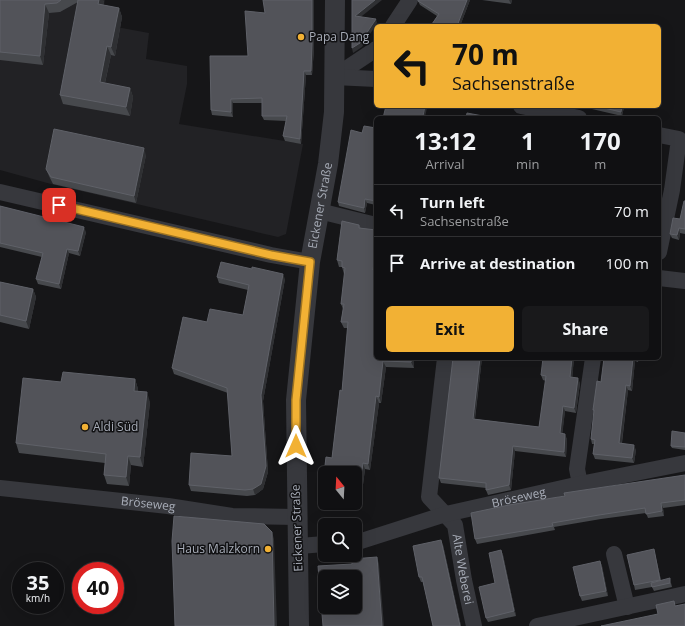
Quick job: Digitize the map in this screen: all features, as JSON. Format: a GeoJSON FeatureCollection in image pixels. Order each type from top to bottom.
{"type":"FeatureCollection","features":[{"type":"Feature","properties":{"kind":"street","name":"Eickener Straße"},"geometry":{"type":"LineString","coordinates":[[299,626],[299,546],[296,518],[296,400],[310,262],[328,164],[334,112],[335,0]]}},
{"type":"Feature","properties":{"kind":"street"},"geometry":{"type":"LineString","coordinates":[[394,24],[410,0]]}},
{"type":"Feature","properties":{"kind":"street"},"geometry":{"type":"LineString","coordinates":[[334,77],[374,50]]}},
{"type":"Feature","properties":{"kind":"street"},"geometry":{"type":"LineString","coordinates":[[334,77],[374,79]]}},
{"type":"Feature","properties":{"kind":"street"},"geometry":{"type":"LineString","coordinates":[[531,108],[569,116]]}},
{"type":"Feature","properties":{"kind":"street"},"geometry":{"type":"LineString","coordinates":[[661,135],[682,134],[678,191],[661,246]]}},
{"type":"Feature","properties":{"kind":"street"},"geometry":{"type":"LineString","coordinates":[[0,192],[271,255],[310,262]]}},
{"type":"Feature","properties":{"kind":"street"},"geometry":{"type":"LineString","coordinates":[[319,211],[374,225]]}},
{"type":"Feature","properties":{"kind":"street"},"geometry":{"type":"LineString","coordinates":[[661,278],[685,281]]}},
{"type":"Feature","properties":{"kind":"street","name":"Alte Weberei"},"geometry":{"type":"LineString","coordinates":[[445,360],[429,497],[455,525],[464,580],[474,626]]}},
{"type":"Feature","properties":{"kind":"street"},"geometry":{"type":"LineString","coordinates":[[580,484],[577,469],[593,360]]}},
{"type":"Feature","properties":{"kind":"street","name":"Bröseweg"},"geometry":{"type":"LineString","coordinates":[[362,541],[446,514],[580,484],[685,463]]}},
{"type":"Feature","properties":{"kind":"street","name":"Bröseweg"},"geometry":{"type":"LineString","coordinates":[[0,488],[168,506],[232,516],[296,518]]}},
{"type":"Feature","properties":{"kind":"street"},"geometry":{"type":"LineString","coordinates":[[299,546],[318,545]]}},
{"type":"Feature","properties":{"kind":"street"},"geometry":{"type":"LineString","coordinates":[[614,554],[627,607]]}},
{"type":"Feature","properties":{"kind":"street"},"geometry":{"type":"LineString","coordinates":[[537,626],[685,594]]}},
{"type":"Feature","properties":{"kind":"shaded area"},"geometry":{"type":"Polygon","coordinates":[[[0,0],[105,0],[100,24],[149,33],[146,59],[187,66],[187,84],[179,124],[303,144],[286,234],[278,237],[51,184],[0,170],[0,0]]]}},
{"type":"Feature","properties":{"kind":"building"},"geometry":{"type":"Polygon","coordinates":[[[0,0],[61,0],[57,3],[45,4],[40,56],[0,52],[0,0]]]}},
{"type":"Feature","properties":{"kind":"building"},"geometry":{"type":"Polygon","coordinates":[[[78,0],[99,0],[98,4],[119,8],[111,47],[107,46],[100,82],[130,88],[126,107],[60,95],[78,0]]]}},
{"type":"Feature","properties":{"kind":"building"},"geometry":{"type":"Polygon","coordinates":[[[263,0],[312,0],[311,71],[304,71],[300,139],[283,136],[287,116],[262,116],[262,98],[231,99],[231,112],[211,110],[210,56],[248,56],[245,11],[265,13],[263,0]]]}},
{"type":"Feature","properties":{"kind":"building"},"geometry":{"type":"Polygon","coordinates":[[[352,0],[375,0],[355,16],[376,19],[360,43],[352,48],[352,0]]]}},
{"type":"Feature","properties":{"kind":"building"},"geometry":{"type":"Polygon","coordinates":[[[467,0],[458,24],[432,24],[439,14],[418,1],[467,0]]]}},
{"type":"Feature","properties":{"kind":"building"},"geometry":{"type":"Polygon","coordinates":[[[386,108],[425,108],[423,116],[384,116],[386,108]]]}},
{"type":"Feature","properties":{"kind":"building"},"geometry":{"type":"Polygon","coordinates":[[[604,108],[622,108],[621,112],[604,108]]]}},
{"type":"Feature","properties":{"kind":"building"},"geometry":{"type":"Polygon","coordinates":[[[467,113],[483,116],[466,116],[467,113]]]}},
{"type":"Feature","properties":{"kind":"building"},"geometry":{"type":"Polygon","coordinates":[[[364,126],[374,128],[374,201],[365,199],[364,208],[338,202],[351,130],[362,133],[364,126]]]}},
{"type":"Feature","properties":{"kind":"building"},"geometry":{"type":"Polygon","coordinates":[[[54,129],[144,148],[134,196],[51,177],[46,169],[54,129]]]}},
{"type":"Feature","properties":{"kind":"building"},"geometry":{"type":"Polygon","coordinates":[[[684,201],[685,229],[679,228],[677,235],[670,234],[673,218],[680,219],[684,201]]]}},
{"type":"Feature","properties":{"kind":"building"},"geometry":{"type":"Polygon","coordinates":[[[0,206],[84,227],[78,251],[67,249],[59,284],[36,279],[43,253],[0,243],[0,206]]]}},
{"type":"Feature","properties":{"kind":"building"},"geometry":{"type":"Polygon","coordinates":[[[342,221],[359,225],[359,228],[374,230],[374,360],[412,360],[411,362],[383,361],[379,397],[376,396],[368,464],[363,463],[362,471],[362,466],[325,466],[326,457],[332,458],[340,390],[342,391],[348,322],[341,322],[344,304],[341,304],[345,268],[342,267],[342,261],[337,260],[342,221]]]}},
{"type":"Feature","properties":{"kind":"building"},"geometry":{"type":"Polygon","coordinates":[[[221,262],[283,274],[261,395],[266,466],[261,484],[253,489],[245,490],[189,485],[191,453],[232,456],[227,388],[172,368],[183,317],[207,322],[210,309],[243,315],[249,285],[217,277],[221,262]]]}},
{"type":"Feature","properties":{"kind":"building"},"geometry":{"type":"Polygon","coordinates":[[[0,282],[33,289],[26,321],[0,315],[0,282]]]}},
{"type":"Feature","properties":{"kind":"building"},"geometry":{"type":"Polygon","coordinates":[[[453,360],[480,360],[473,419],[539,427],[546,376],[541,375],[543,360],[572,360],[570,377],[578,378],[574,408],[563,406],[560,433],[565,434],[564,452],[513,446],[509,485],[486,490],[486,483],[439,478],[453,360]]]}},
{"type":"Feature","properties":{"kind":"building"},"geometry":{"type":"Polygon","coordinates":[[[604,360],[633,360],[630,386],[626,385],[619,443],[634,445],[632,458],[593,454],[595,440],[591,439],[593,410],[597,381],[601,382],[604,360]]]}},
{"type":"Feature","properties":{"kind":"building","name":"Aldi Süd"},"geometry":{"type":"Polygon","coordinates":[[[63,372],[135,379],[134,391],[147,392],[140,457],[128,456],[126,477],[104,475],[106,454],[16,443],[23,378],[61,382],[63,372]]]}},
{"type":"Feature","properties":{"kind":"building"},"geometry":{"type":"Polygon","coordinates":[[[672,431],[685,433],[685,447],[671,446],[672,431]]]}},
{"type":"Feature","properties":{"kind":"building"},"geometry":{"type":"Polygon","coordinates":[[[685,475],[685,500],[661,503],[662,511],[646,514],[645,508],[552,523],[553,526],[475,539],[471,513],[565,496],[564,493],[685,475]]]}},
{"type":"Feature","properties":{"kind":"building"},"geometry":{"type":"Polygon","coordinates":[[[174,516],[264,524],[272,532],[274,626],[175,626],[172,541],[174,516]]]}},
{"type":"Feature","properties":{"kind":"building"},"geometry":{"type":"Polygon","coordinates":[[[441,540],[460,626],[433,626],[422,577],[419,577],[413,546],[441,540]]]}},
{"type":"Feature","properties":{"kind":"building"},"geometry":{"type":"Polygon","coordinates":[[[654,549],[660,580],[634,585],[627,555],[654,549]]]}},
{"type":"Feature","properties":{"kind":"building"},"geometry":{"type":"Polygon","coordinates":[[[501,550],[514,611],[486,618],[479,587],[495,583],[489,553],[501,550]]]}},
{"type":"Feature","properties":{"kind":"building"},"geometry":{"type":"Polygon","coordinates":[[[377,557],[382,626],[323,626],[322,614],[362,614],[362,570],[318,570],[318,566],[352,564],[352,562],[362,562],[362,558],[377,557]]]}},
{"type":"Feature","properties":{"kind":"building"},"geometry":{"type":"Polygon","coordinates":[[[600,561],[606,591],[580,596],[573,567],[600,561]]]}},
{"type":"Feature","properties":{"kind":"building"},"geometry":{"type":"Polygon","coordinates":[[[670,578],[670,583],[652,587],[651,583],[670,578]]]}},
{"type":"Feature","properties":{"kind":"building"},"geometry":{"type":"Polygon","coordinates":[[[674,601],[675,606],[685,604],[685,626],[601,626],[658,614],[656,605],[674,601]]]}},
{"type":"Feature","properties":{"kind":"place","name":"Papa Dang"},"geometry":{"type":"Point","coordinates":[301,37]}},
{"type":"Feature","properties":{"kind":"place","name":"Aldi Süd"},"geometry":{"type":"Point","coordinates":[85,427]}},
{"type":"Feature","properties":{"kind":"place","name":"Haus Malzkorn"},"geometry":{"type":"Point","coordinates":[268,549]}},
{"type":"Feature","properties":{"kind":"route"},"geometry":{"type":"LineString","coordinates":[[59,205],[271,255],[310,262],[296,400],[296,446]]}}]}
